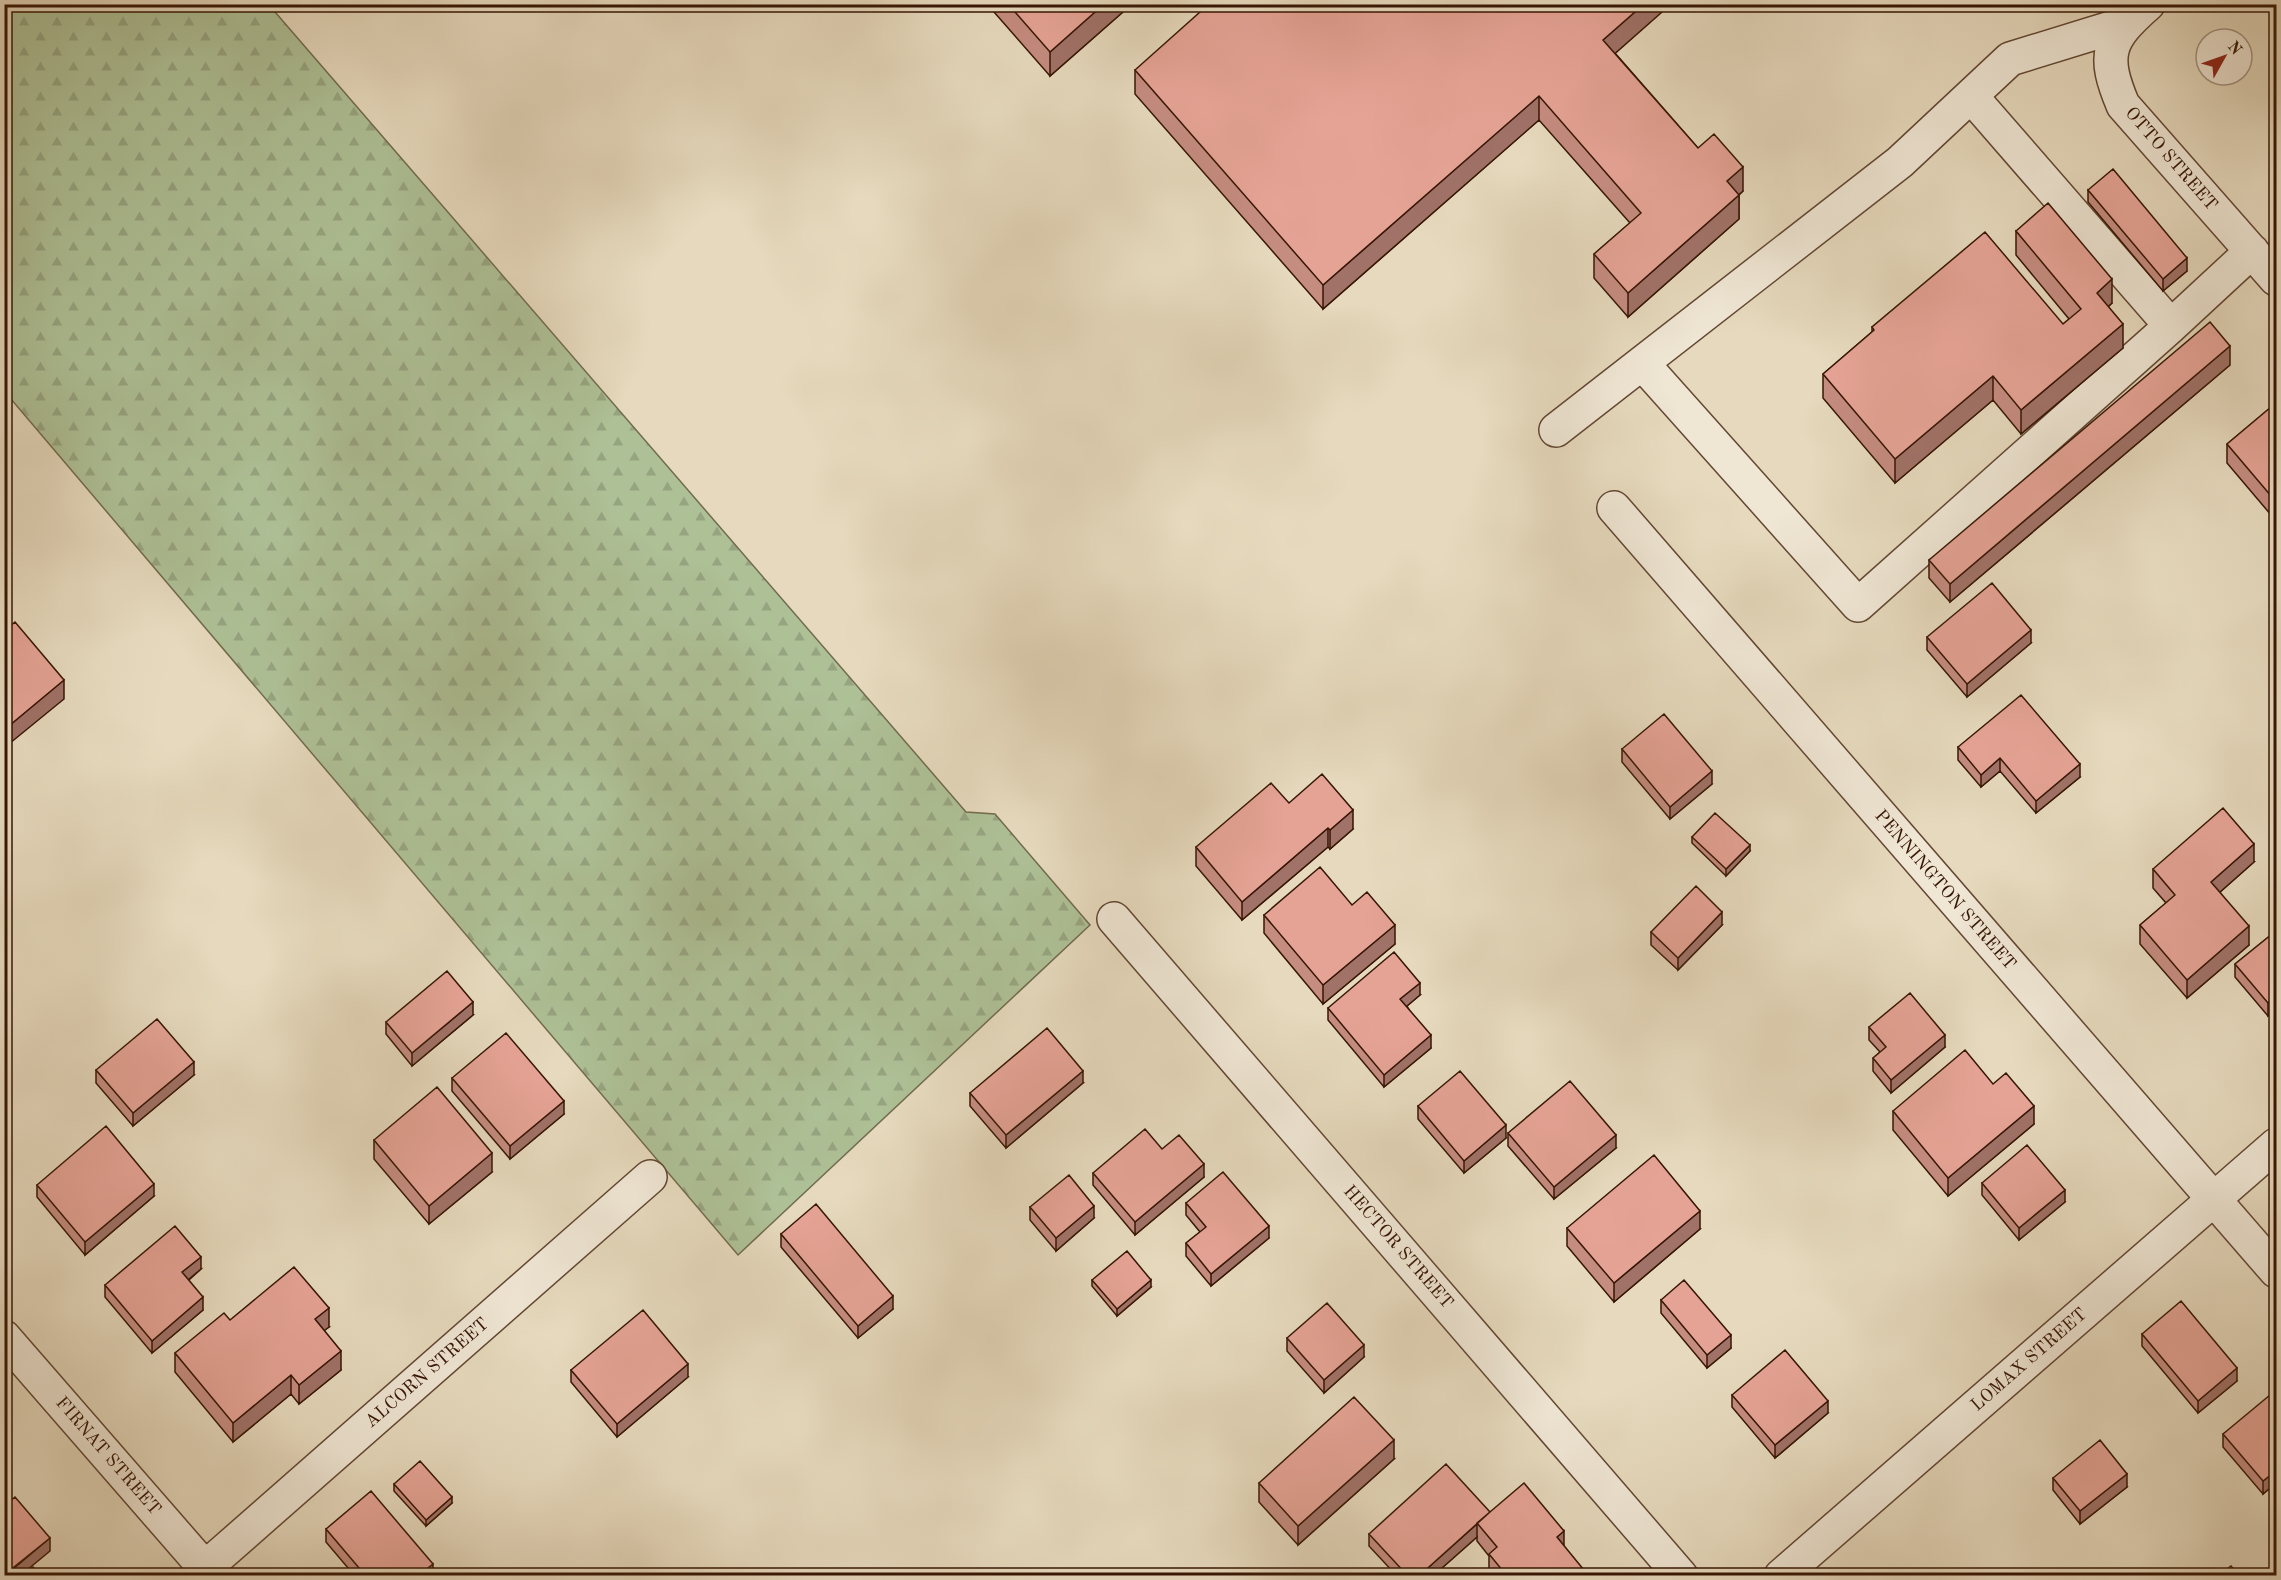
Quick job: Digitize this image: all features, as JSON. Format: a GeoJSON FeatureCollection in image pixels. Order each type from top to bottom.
{"type":"FeatureCollection","features":[{"type":"Feature","properties":{"kind":"street"},"geometry":{"type":"LineString","coordinates":[[1556,430],[1900,162],[2010,59],[2137,14]]}},
{"type":"Feature","properties":{"kind":"street","name":"OTTO STREET"},"geometry":{"type":"LineString","coordinates":[[2137,14],[2110,51],[2112,79],[2123,105],[2277,279]]}},
{"type":"Feature","properties":{"kind":"street"},"geometry":{"type":"LineString","coordinates":[[1971,96],[2171,326]]}},
{"type":"Feature","properties":{"kind":"street"},"geometry":{"type":"LineString","coordinates":[[1642,363],[1858,605],[2252,252]]}},
{"type":"Feature","properties":{"kind":"street","name":"PENNINGTON STREET"},"geometry":{"type":"LineString","coordinates":[[1614,508],[2277,1271]]}},
{"type":"Feature","properties":{"kind":"street","name":"HECTOR STREET"},"geometry":{"type":"LineString","coordinates":[[1114,919],[1681,1575]]}},
{"type":"Feature","properties":{"kind":"street","name":"LOMAX STREET"},"geometry":{"type":"LineString","coordinates":[[1781,1575],[2277,1145]]}},
{"type":"Feature","properties":{"kind":"street","name":"ALCORN STREET"},"geometry":{"type":"LineString","coordinates":[[208,1572],[650,1177]]}},
{"type":"Feature","properties":{"kind":"street","name":"FIRNAT STREET"},"geometry":{"type":"LineString","coordinates":[[4,1337],[208,1572]]}},
{"type":"Feature","properties":{"kind":"green space"},"geometry":{"type":"Polygon","coordinates":[[[4,5],[269,5],[966,812],[995,814],[1090,925],[738,1255],[5,392],[4,5]]]}},
{"type":"Feature","properties":{"kind":"building"},"geometry":{"type":"Polygon","coordinates":[[[1008,4],[1104,4],[1050,52],[1008,4]]]}},
{"type":"Feature","properties":{"kind":"building"},"geometry":{"type":"Polygon","coordinates":[[[1209,4],[1644,4],[1603,40],[1698,148],[1714,134],[1743,167],[1727,181],[1739,195],[1628,293],[1594,254],[1641,213],[1539,96],[1323,285],[1135,70],[1209,4]]]}},
{"type":"Feature","properties":{"kind":"building"},"geometry":{"type":"Polygon","coordinates":[[[2113,169],[2187,258],[2163,279],[2088,190],[2113,169]]]}},
{"type":"Feature","properties":{"kind":"building"},"geometry":{"type":"Polygon","coordinates":[[[2048,203],[2112,279],[2097,293],[2123,324],[2021,410],[1993,376],[1895,459],[1823,374],[1874,330],[1872,327],[1985,232],[2063,324],[2081,309],[2016,231],[2048,203]]]}},
{"type":"Feature","properties":{"kind":"building"},"geometry":{"type":"Polygon","coordinates":[[[2210,322],[2230,346],[1950,584],[1929,560],[2210,322]]]}},
{"type":"Feature","properties":{"kind":"building"},"geometry":{"type":"Polygon","coordinates":[[[2277,402],[2277,503],[2227,444],[2277,402]]]}},
{"type":"Feature","properties":{"kind":"building"},"geometry":{"type":"Polygon","coordinates":[[[1992,583],[2031,630],[1967,684],[1927,637],[1992,583]]]}},
{"type":"Feature","properties":{"kind":"building"},"geometry":{"type":"Polygon","coordinates":[[[15,622],[64,680],[4,730],[4,631],[15,622]]]}},
{"type":"Feature","properties":{"kind":"building"},"geometry":{"type":"Polygon","coordinates":[[[2021,695],[2080,764],[2036,801],[2000,758],[1981,775],[1958,747],[2021,695]]]}},
{"type":"Feature","properties":{"kind":"building"},"geometry":{"type":"Polygon","coordinates":[[[1664,714],[1712,771],[1670,807],[1622,749],[1664,714]]]}},
{"type":"Feature","properties":{"kind":"building"},"geometry":{"type":"Polygon","coordinates":[[[1322,774],[1353,810],[1330,830],[1328,828],[1242,902],[1196,847],[1271,783],[1289,803],[1322,774]]]}},
{"type":"Feature","properties":{"kind":"building"},"geometry":{"type":"Polygon","coordinates":[[[2223,808],[2254,844],[2211,882],[2249,926],[2187,980],[2140,925],[2175,895],[2153,869],[2223,808]]]}},
{"type":"Feature","properties":{"kind":"building"},"geometry":{"type":"Polygon","coordinates":[[[1715,813],[1750,845],[1726,869],[1692,837],[1715,813]]]}},
{"type":"Feature","properties":{"kind":"building"},"geometry":{"type":"Polygon","coordinates":[[[1320,867],[1352,905],[1367,892],[1395,925],[1323,985],[1264,915],[1320,867]]]}},
{"type":"Feature","properties":{"kind":"building"},"geometry":{"type":"Polygon","coordinates":[[[1696,886],[1722,912],[1678,958],[1651,932],[1696,886]]]}},
{"type":"Feature","properties":{"kind":"building"},"geometry":{"type":"Polygon","coordinates":[[[2277,930],[2277,996],[2268,1003],[2235,964],[2277,930]]]}},
{"type":"Feature","properties":{"kind":"building"},"geometry":{"type":"Polygon","coordinates":[[[1394,952],[1420,983],[1400,999],[1431,1035],[1384,1075],[1328,1008],[1394,952]]]}},
{"type":"Feature","properties":{"kind":"building"},"geometry":{"type":"Polygon","coordinates":[[[447,971],[473,1002],[412,1053],[386,1022],[447,971]]]}},
{"type":"Feature","properties":{"kind":"building"},"geometry":{"type":"Polygon","coordinates":[[[1910,993],[1945,1035],[1891,1080],[1873,1058],[1886,1047],[1869,1027],[1910,993]]]}},
{"type":"Feature","properties":{"kind":"building"},"geometry":{"type":"Polygon","coordinates":[[[157,1019],[194,1062],[133,1113],[96,1070],[157,1019]]]}},
{"type":"Feature","properties":{"kind":"building"},"geometry":{"type":"Polygon","coordinates":[[[1047,1028],[1083,1071],[1006,1135],[970,1093],[1047,1028]]]}},
{"type":"Feature","properties":{"kind":"building"},"geometry":{"type":"Polygon","coordinates":[[[506,1033],[564,1101],[510,1146],[452,1078],[506,1033]]]}},
{"type":"Feature","properties":{"kind":"building"},"geometry":{"type":"Polygon","coordinates":[[[1965,1050],[1993,1084],[2006,1073],[2034,1106],[1948,1178],[1893,1111],[1965,1050]]]}},
{"type":"Feature","properties":{"kind":"building"},"geometry":{"type":"Polygon","coordinates":[[[1460,1071],[1506,1125],[1464,1161],[1418,1106],[1460,1071]]]}},
{"type":"Feature","properties":{"kind":"building"},"geometry":{"type":"Polygon","coordinates":[[[1570,1081],[1616,1135],[1554,1187],[1508,1133],[1570,1081]]]}},
{"type":"Feature","properties":{"kind":"building"},"geometry":{"type":"Polygon","coordinates":[[[437,1087],[492,1153],[429,1206],[374,1140],[437,1087]]]}},
{"type":"Feature","properties":{"kind":"building"},"geometry":{"type":"Polygon","coordinates":[[[106,1126],[154,1184],[85,1242],[37,1185],[106,1126]]]}},
{"type":"Feature","properties":{"kind":"building"},"geometry":{"type":"Polygon","coordinates":[[[1145,1129],[1162,1149],[1179,1135],[1204,1164],[1135,1222],[1093,1173],[1145,1129]]]}},
{"type":"Feature","properties":{"kind":"building"},"geometry":{"type":"Polygon","coordinates":[[[2027,1145],[2065,1190],[2019,1228],[1982,1183],[2027,1145]]]}},
{"type":"Feature","properties":{"kind":"building"},"geometry":{"type":"Polygon","coordinates":[[[1654,1155],[1700,1211],[1614,1283],[1567,1228],[1654,1155]]]}},
{"type":"Feature","properties":{"kind":"building"},"geometry":{"type":"Polygon","coordinates":[[[1223,1172],[1269,1226],[1211,1274],[1186,1243],[1206,1227],[1186,1203],[1223,1172]]]}},
{"type":"Feature","properties":{"kind":"building"},"geometry":{"type":"Polygon","coordinates":[[[1069,1175],[1094,1206],[1056,1238],[1030,1207],[1069,1175]]]}},
{"type":"Feature","properties":{"kind":"building"},"geometry":{"type":"Polygon","coordinates":[[[816,1204],[893,1296],[858,1326],[781,1234],[816,1204]]]}},
{"type":"Feature","properties":{"kind":"building"},"geometry":{"type":"Polygon","coordinates":[[[175,1226],[201,1257],[182,1272],[203,1297],[152,1341],[105,1285],[175,1226]]]}},
{"type":"Feature","properties":{"kind":"building"},"geometry":{"type":"Polygon","coordinates":[[[1127,1251],[1151,1280],[1117,1309],[1092,1280],[1127,1251]]]}},
{"type":"Feature","properties":{"kind":"building"},"geometry":{"type":"Polygon","coordinates":[[[294,1267],[329,1308],[315,1319],[341,1351],[299,1385],[291,1375],[233,1423],[175,1353],[224,1313],[230,1320],[294,1267]]]}},
{"type":"Feature","properties":{"kind":"building"},"geometry":{"type":"Polygon","coordinates":[[[1684,1280],[1731,1335],[1707,1355],[1661,1300],[1684,1280]]]}},
{"type":"Feature","properties":{"kind":"building"},"geometry":{"type":"Polygon","coordinates":[[[2181,1301],[2237,1368],[2198,1401],[2142,1334],[2181,1301]]]}},
{"type":"Feature","properties":{"kind":"building"},"geometry":{"type":"Polygon","coordinates":[[[1327,1303],[1364,1345],[1324,1380],[1287,1338],[1327,1303]]]}},
{"type":"Feature","properties":{"kind":"building"},"geometry":{"type":"Polygon","coordinates":[[[643,1310],[688,1364],[617,1424],[571,1370],[643,1310]]]}},
{"type":"Feature","properties":{"kind":"building"},"geometry":{"type":"Polygon","coordinates":[[[1785,1350],[1828,1401],[1775,1445],[1732,1395],[1785,1350]]]}},
{"type":"Feature","properties":{"kind":"building"},"geometry":{"type":"Polygon","coordinates":[[[2270,1395],[2277,1403],[2277,1470],[2263,1481],[2223,1434],[2270,1395]]]}},
{"type":"Feature","properties":{"kind":"building"},"geometry":{"type":"Polygon","coordinates":[[[1354,1397],[1394,1440],[1298,1526],[1259,1483],[1354,1397]]]}},
{"type":"Feature","properties":{"kind":"building"},"geometry":{"type":"Polygon","coordinates":[[[2100,1440],[2127,1474],[2080,1511],[2053,1478],[2100,1440]]]}},
{"type":"Feature","properties":{"kind":"building"},"geometry":{"type":"Polygon","coordinates":[[[420,1461],[452,1497],[426,1520],[394,1484],[420,1461]]]}},
{"type":"Feature","properties":{"kind":"building"},"geometry":{"type":"Polygon","coordinates":[[[1446,1464],[1490,1512],[1420,1575],[1407,1575],[1369,1534],[1446,1464]]]}},
{"type":"Feature","properties":{"kind":"building"},"geometry":{"type":"Polygon","coordinates":[[[1524,1483],[1564,1531],[1557,1537],[1588,1575],[1497,1575],[1503,1571],[1489,1554],[1497,1547],[1477,1523],[1524,1483]]]}},
{"type":"Feature","properties":{"kind":"building"},"geometry":{"type":"Polygon","coordinates":[[[371,1491],[433,1564],[419,1575],[365,1575],[326,1529],[371,1491]]]}},
{"type":"Feature","properties":{"kind":"building"},"geometry":{"type":"Polygon","coordinates":[[[15,1497],[50,1538],[4,1575],[4,1506],[15,1497]]]}},
{"type":"Feature","properties":{"kind":"building"},"geometry":{"type":"Polygon","coordinates":[[[2231,1566],[2239,1575],[2219,1575],[2231,1566]]]}},
{"type":"Feature","properties":{"kind":"building"},"geometry":{"type":"Polygon","coordinates":[[[33,1567],[40,1575],[23,1575],[33,1567]]]}}]}
